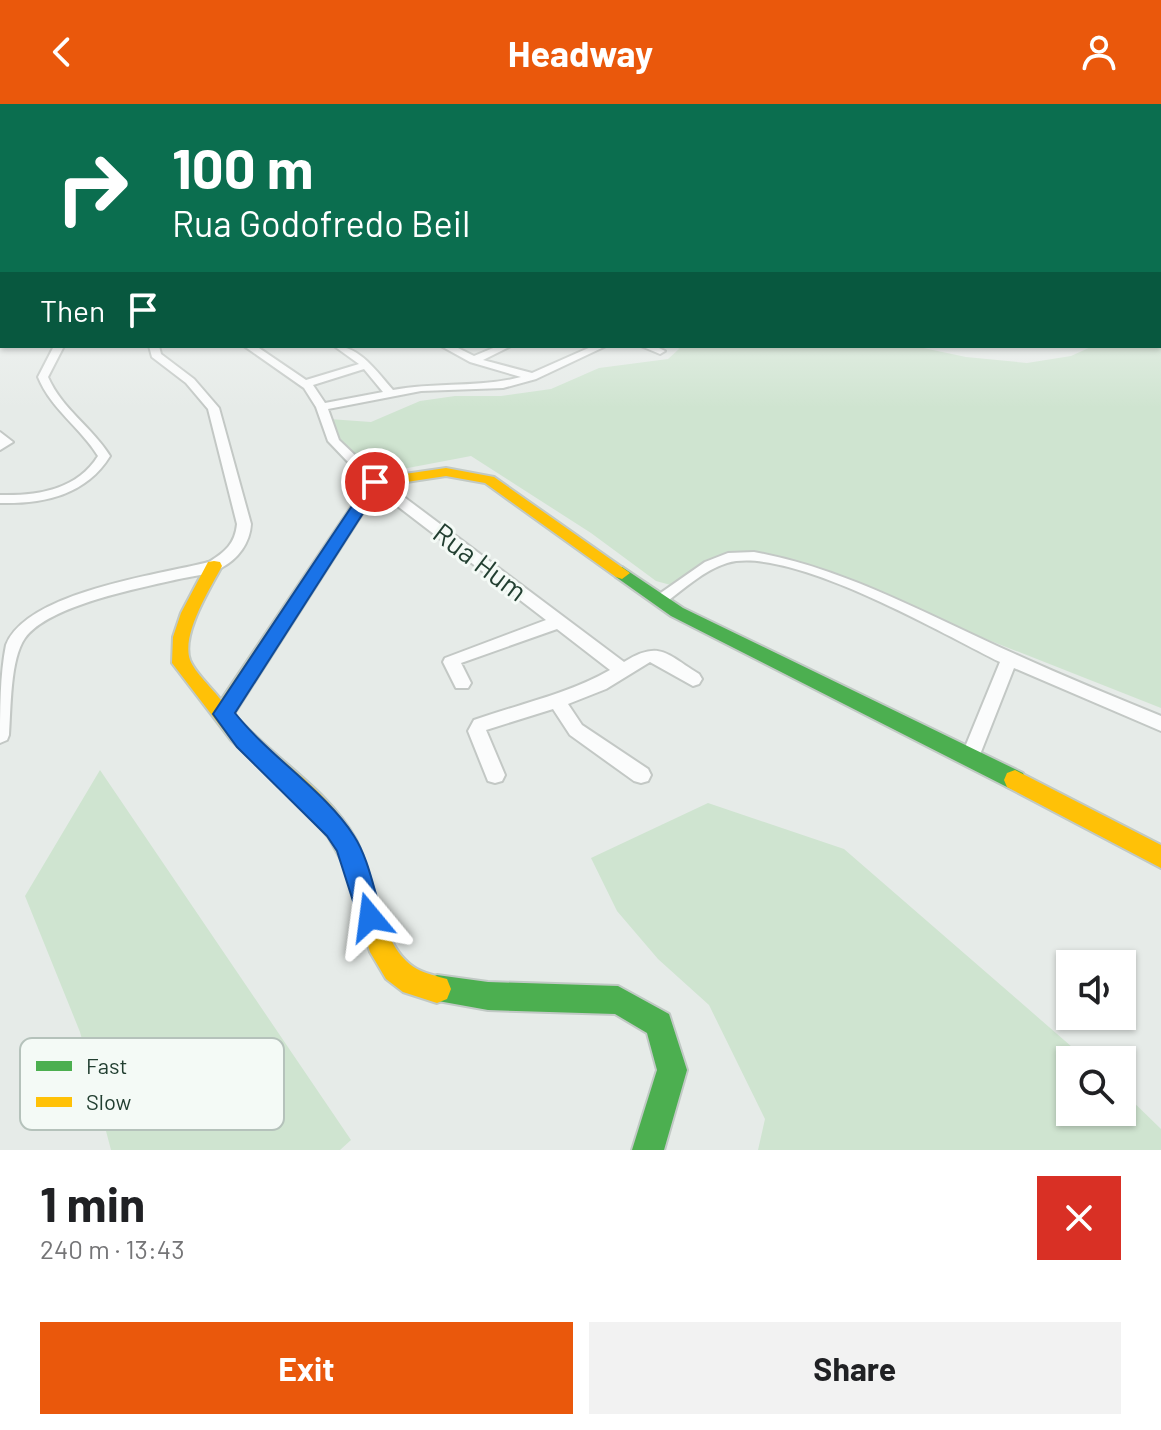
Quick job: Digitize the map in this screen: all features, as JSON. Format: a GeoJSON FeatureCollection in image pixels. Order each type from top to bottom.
{"type":"FeatureCollection","features":[{"type":"Feature","properties":{"kind":"street"},"geometry":{"type":"LineString","coordinates":[[0,499],[41,497],[77,485],[99,467],[104,456],[98,444],[47,391],[43,377],[58,348]]}},
{"type":"Feature","properties":{"kind":"street"},"geometry":{"type":"LineString","coordinates":[[0,735],[13,648],[30,623],[71,603],[214,566],[232,554],[244,535],[244,524],[217,419],[202,394],[156,355],[154,348]]}},
{"type":"Feature","properties":{"kind":"street"},"geometry":{"type":"LineString","coordinates":[[252,348],[305,384],[322,407],[389,392],[503,385],[532,377],[597,348]]}},
{"type":"Feature","properties":{"kind":"street"},"geometry":{"type":"LineString","coordinates":[[342,348],[366,365],[389,392]]}},
{"type":"Feature","properties":{"kind":"street"},"geometry":{"type":"LineString","coordinates":[[450,348],[474,360],[532,377]]}},
{"type":"Feature","properties":{"kind":"street"},"geometry":{"type":"LineString","coordinates":[[474,360],[501,348]]}},
{"type":"Feature","properties":{"kind":"street"},"geometry":{"type":"LineString","coordinates":[[652,348],[660,351]]}},
{"type":"Feature","properties":{"kind":"street"},"geometry":{"type":"LineString","coordinates":[[305,384],[366,365]]}},
{"type":"Feature","properties":{"kind":"street","name":"Rua Hum"},"geometry":{"type":"LineString","coordinates":[[322,407],[334,441],[375,482],[621,669]]}},
{"type":"Feature","properties":{"kind":"street"},"geometry":{"type":"LineString","coordinates":[[0,436],[7,442],[0,446]]}},
{"type":"Feature","properties":{"kind":"street"},"geometry":{"type":"LineString","coordinates":[[223,714],[375,482],[439,471],[467,472],[489,480],[660,599],[758,654],[970,757],[1161,857]]}},
{"type":"Feature","properties":{"kind":"street"},"geometry":{"type":"LineString","coordinates":[[660,599],[700,571],[730,557],[783,559],[844,582],[1009,659],[1161,724]]}},
{"type":"Feature","properties":{"kind":"street"},"geometry":{"type":"LineString","coordinates":[[214,566],[181,637],[178,653],[189,675],[244,740],[335,828],[348,846],[376,938],[386,960],[426,988],[488,996],[618,1000],[659,1024],[672,1070],[648,1150]]}},
{"type":"Feature","properties":{"kind":"street"},"geometry":{"type":"LineString","coordinates":[[462,683],[451,662],[455,659],[558,622]]}},
{"type":"Feature","properties":{"kind":"street"},"geometry":{"type":"LineString","coordinates":[[495,775],[477,731],[480,725],[600,684],[647,656],[656,656],[693,679]]}},
{"type":"Feature","properties":{"kind":"street"},"geometry":{"type":"LineString","coordinates":[[970,757],[1009,659]]}},
{"type":"Feature","properties":{"kind":"street"},"geometry":{"type":"LineString","coordinates":[[557,701],[576,730],[641,775]]}},
{"type":"Feature","properties":{"kind":"green space"},"geometry":{"type":"Polygon","coordinates":[[[678,348],[923,348],[966,357],[1027,363],[1071,356],[1089,348],[1161,348],[1161,708],[783,559],[730,557],[678,587],[656,581],[591,533],[471,456],[371,475],[337,440],[329,419],[371,422],[420,401],[455,396],[501,396],[551,389],[599,368],[668,359],[678,348]]]}},
{"type":"Feature","properties":{"kind":"green space"},"geometry":{"type":"Polygon","coordinates":[[[100,770],[282,1038],[82,1038],[25,896],[100,770]]]}},
{"type":"Feature","properties":{"kind":"green space"},"geometry":{"type":"Polygon","coordinates":[[[708,803],[844,849],[1071,1046],[1056,1046],[1056,1126],[1136,1126],[1136,1105],[1161,1129],[1161,1150],[758,1150],[765,1119],[709,1005],[658,959],[617,911],[591,858],[708,803]]]}},
{"type":"Feature","properties":{"kind":"green space"},"geometry":{"type":"Polygon","coordinates":[[[284,1041],[351,1140],[340,1150],[111,1150],[106,1130],[284,1130],[284,1041]]]}},
{"type":"Feature","properties":{"kind":"traffic: fast"},"geometry":{"type":"LineString","coordinates":[[622,573],[677,612],[1015,780]]}},
{"type":"Feature","properties":{"kind":"traffic: fast"},"geometry":{"type":"LineString","coordinates":[[437,989],[488,996],[618,1000],[659,1024],[672,1070],[648,1150]]}},
{"type":"Feature","properties":{"kind":"traffic: slow"},"geometry":{"type":"LineString","coordinates":[[223,714],[375,482],[446,472],[489,480],[622,573]]}},
{"type":"Feature","properties":{"kind":"traffic: slow"},"geometry":{"type":"LineString","coordinates":[[214,566],[185,625],[181,663],[238,734],[314,804],[337,831],[355,864],[374,931],[395,969],[412,982],[437,989]]}},
{"type":"Feature","properties":{"kind":"traffic: slow"},"geometry":{"type":"LineString","coordinates":[[1015,780],[1161,857]]}},
{"type":"Feature","properties":{"kind":"route"},"geometry":{"type":"LineString","coordinates":[[370,917],[348,846],[335,828],[244,740],[223,714],[375,482]]}}]}
